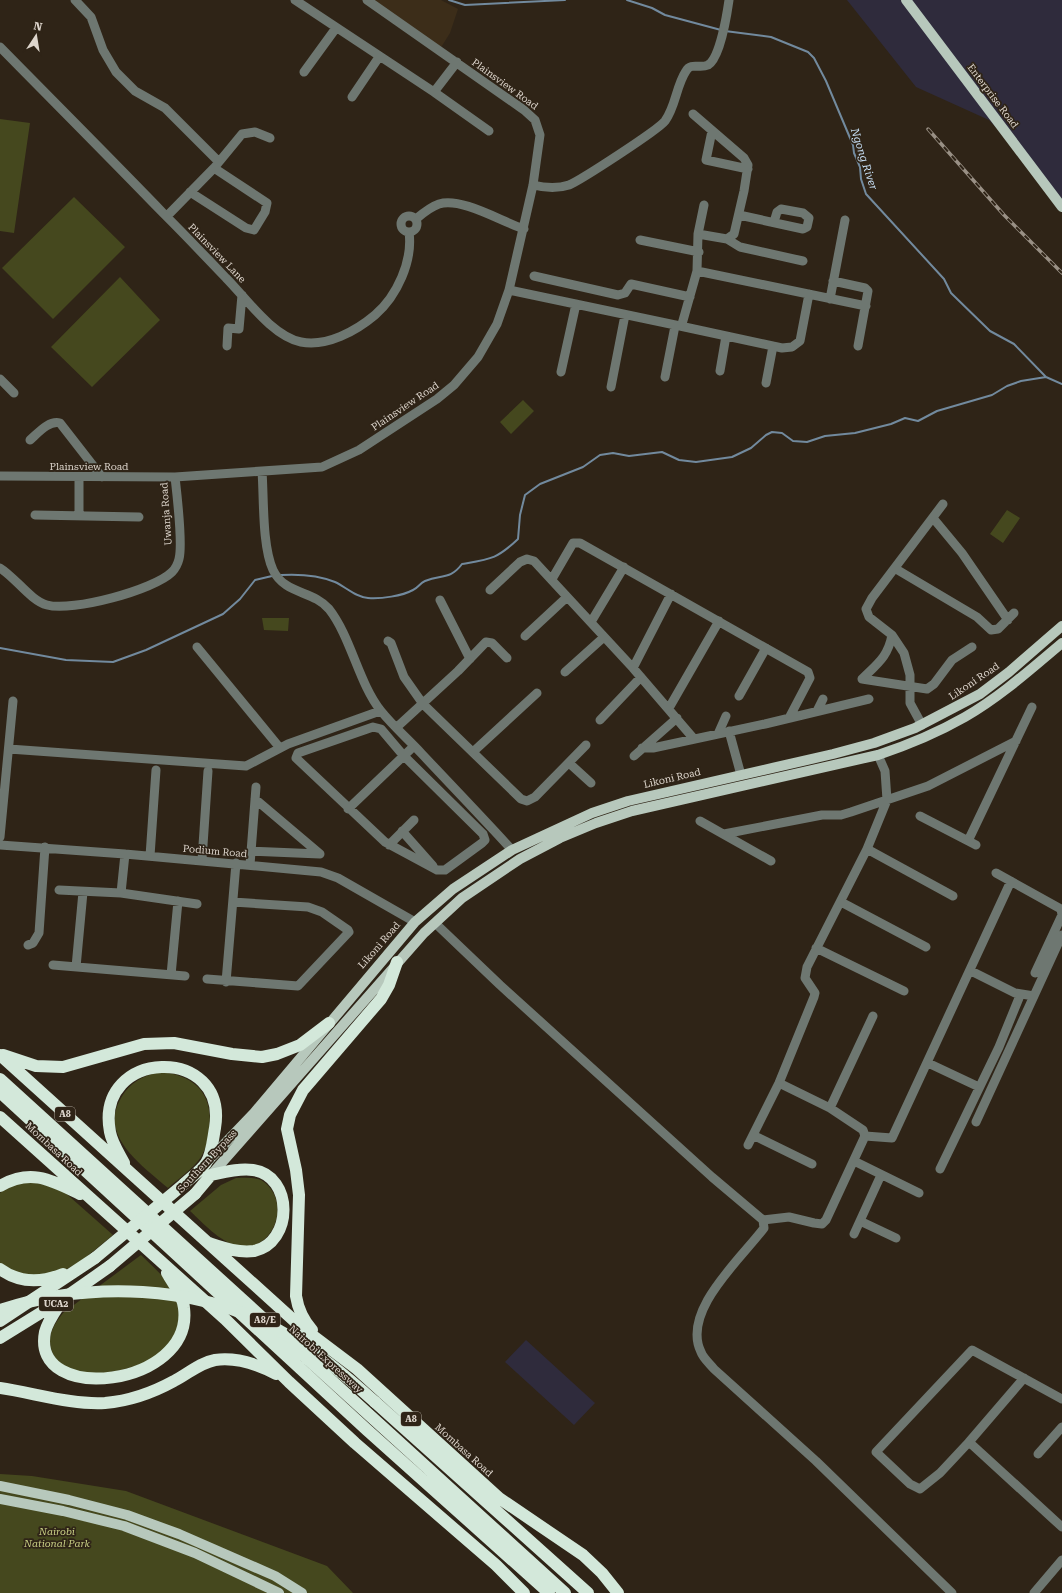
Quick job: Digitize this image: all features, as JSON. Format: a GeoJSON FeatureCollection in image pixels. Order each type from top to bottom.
{"type":"FeatureCollection","features":[{"type":"Feature","properties":{"kind":"highway"},"geometry":{"type":"LineString","coordinates":[[324,1343],[305,1322],[297,1307],[299,1195],[296,1170],[287,1129],[290,1115],[303,1090],[381,999],[389,985],[397,962]]}},
{"type":"Feature","properties":{"kind":"highway"},"geometry":{"type":"LineString","coordinates":[[0,1055],[36,1066],[48,1068],[63,1067],[144,1044],[174,1043],[232,1054],[262,1057],[277,1054],[300,1045],[328,1023]]}},
{"type":"Feature","properties":{"kind":"highway","name":"A8"},"geometry":{"type":"LineString","coordinates":[[0,1055],[205,1241]]}},
{"type":"Feature","properties":{"kind":"highway"},"geometry":{"type":"LineString","coordinates":[[130,1172],[110,1133],[108,1115],[115,1092],[126,1080],[138,1072],[155,1067],[182,1069],[196,1076],[207,1086],[214,1100],[216,1122],[207,1162]]}},
{"type":"Feature","properties":{"kind":"highway","name":"Nairobi Expressway"},"geometry":{"type":"LineString","coordinates":[[0,1079],[564,1593]]}},
{"type":"Feature","properties":{"kind":"highway","name":"A8/E"},"geometry":{"type":"LineString","coordinates":[[0,1092],[361,1425],[549,1593]]}},
{"type":"Feature","properties":{"kind":"highway","name":"Mombasa Road"},"geometry":{"type":"LineString","coordinates":[[0,1116],[160,1262]]}},
{"type":"Feature","properties":{"kind":"highway","name":"Southern Bypass"},"geometry":{"type":"LineString","coordinates":[[0,1321],[90,1262],[184,1184],[207,1162]]}},
{"type":"Feature","properties":{"kind":"highway"},"geometry":{"type":"LineString","coordinates":[[205,1241],[240,1252],[255,1250],[271,1241],[283,1220],[284,1209],[281,1191],[276,1183],[265,1174],[254,1170],[241,1170],[211,1174]]}},
{"type":"Feature","properties":{"kind":"highway","name":"Southern Bypass"},"geometry":{"type":"LineString","coordinates":[[0,1338],[63,1299],[110,1266],[195,1194],[211,1174]]}},
{"type":"Feature","properties":{"kind":"highway"},"geometry":{"type":"LineString","coordinates":[[0,1186],[19,1178],[44,1178],[54,1181],[92,1200]]}},
{"type":"Feature","properties":{"kind":"highway","name":"Mombasa Road"},"geometry":{"type":"LineString","coordinates":[[205,1241],[300,1326],[357,1369],[499,1498],[583,1555],[602,1573],[618,1593]]}},
{"type":"Feature","properties":{"kind":"highway"},"geometry":{"type":"LineString","coordinates":[[0,1269],[7,1274],[20,1279],[36,1281],[48,1280],[90,1262]]}},
{"type":"Feature","properties":{"kind":"highway"},"geometry":{"type":"LineString","coordinates":[[63,1299],[46,1330],[44,1342],[46,1351],[52,1363],[62,1371],[93,1379],[112,1378],[132,1373],[162,1358],[179,1336],[184,1323],[184,1308],[181,1296],[160,1262]]}},
{"type":"Feature","properties":{"kind":"highway"},"geometry":{"type":"LineString","coordinates":[[160,1262],[225,1319],[289,1382],[355,1442],[496,1565],[524,1593]]}},
{"type":"Feature","properties":{"kind":"highway"},"geometry":{"type":"LineString","coordinates":[[0,1310],[62,1295],[127,1291],[156,1292],[190,1298],[246,1315],[279,1330],[329,1362],[588,1593]]}},
{"type":"Feature","properties":{"kind":"highway"},"geometry":{"type":"LineString","coordinates":[[0,1388],[86,1402],[105,1403],[130,1398],[152,1391],[176,1380],[203,1364],[214,1360],[246,1362],[264,1368],[289,1382]]}},
{"type":"Feature","properties":{"kind":"highway"},"geometry":{"type":"LineString","coordinates":[[499,1498],[504,1512],[518,1530]]}},
{"type":"Feature","properties":{"kind":"main road","name":"Enterprise Road"},"geometry":{"type":"LineString","coordinates":[[906,0],[1062,207]]}},
{"type":"Feature","properties":{"kind":"main road","name":"Likoni Road"},"geometry":{"type":"LineString","coordinates":[[328,1023],[415,922],[454,889],[512,850],[557,828],[611,806],[680,788],[867,745],[922,725],[980,694],[1009,672],[1062,626]]}},
{"type":"Feature","properties":{"kind":"main road"},"geometry":{"type":"LineString","coordinates":[[397,962],[436,923],[478,886],[520,859],[560,838],[632,811],[878,755],[906,745],[966,716],[1018,680],[1062,644]]}},
{"type":"Feature","properties":{"kind":"main road"},"geometry":{"type":"LineString","coordinates":[[512,850],[520,859]]}},
{"type":"Feature","properties":{"kind":"main road","name":"Southern Bypass"},"geometry":{"type":"LineString","coordinates":[[211,1174],[254,1128],[397,962]]}},
{"type":"Feature","properties":{"kind":"main road","name":"Southern Bypass"},"geometry":{"type":"LineString","coordinates":[[207,1162],[254,1113],[328,1023]]}},
{"type":"Feature","properties":{"kind":"main road"},"geometry":{"type":"LineString","coordinates":[[0,1486],[69,1500],[127,1515],[179,1534],[275,1576],[302,1593]]}},
{"type":"Feature","properties":{"kind":"main road"},"geometry":{"type":"LineString","coordinates":[[0,1499],[63,1511],[124,1526],[194,1553],[279,1593]]}},
{"type":"Feature","properties":{"kind":"street"},"geometry":{"type":"LineString","coordinates":[[75,0],[90,17],[103,50],[116,72],[135,91],[165,108],[216,165],[266,203],[265,212],[254,230],[246,228],[190,192]]}},
{"type":"Feature","properties":{"kind":"street"},"geometry":{"type":"LineString","coordinates":[[295,0],[434,92],[489,131]]}},
{"type":"Feature","properties":{"kind":"street","name":"Plainsview Road"},"geometry":{"type":"LineString","coordinates":[[0,476],[174,477],[325,466],[359,450],[437,399],[454,385],[478,357],[497,324],[509,290],[533,186],[540,135],[535,120],[511,100],[367,0]]}},
{"type":"Feature","properties":{"kind":"street"},"geometry":{"type":"LineString","coordinates":[[533,186],[552,188],[574,183],[665,121],[688,68],[692,66],[705,66],[711,63],[721,40],[729,0]]}},
{"type":"Feature","properties":{"kind":"street"},"geometry":{"type":"LineString","coordinates":[[304,72],[336,28]]}},
{"type":"Feature","properties":{"kind":"street","name":"Plainsview Lane"},"geometry":{"type":"LineString","coordinates":[[0,47],[167,216],[242,295],[275,328],[289,338],[301,342],[318,343],[336,339],[367,322],[382,310],[406,268],[410,241],[409,232]]}},
{"type":"Feature","properties":{"kind":"street"},"geometry":{"type":"LineString","coordinates":[[352,97],[379,57]]}},
{"type":"Feature","properties":{"kind":"street"},"geometry":{"type":"LineString","coordinates":[[434,92],[457,62]]}},
{"type":"Feature","properties":{"kind":"street"},"geometry":{"type":"LineString","coordinates":[[693,114],[746,161],[748,169],[734,236],[727,239]]}},
{"type":"Feature","properties":{"kind":"street"},"geometry":{"type":"LineString","coordinates":[[712,131],[706,160],[748,169]]}},
{"type":"Feature","properties":{"kind":"street"},"geometry":{"type":"LineString","coordinates":[[167,216],[216,165],[242,134],[255,132],[270,138]]}},
{"type":"Feature","properties":{"kind":"street"},"geometry":{"type":"LineString","coordinates":[[416,219],[432,206],[446,202],[458,204],[524,229]]}},
{"type":"Feature","properties":{"kind":"street"},"geometry":{"type":"LineString","coordinates":[[677,326],[682,324],[697,271],[699,252],[698,234],[704,205]]}},
{"type":"Feature","properties":{"kind":"street"},"geometry":{"type":"LineString","coordinates":[[739,215],[774,222]]}},
{"type":"Feature","properties":{"kind":"street"},"geometry":{"type":"LineString","coordinates":[[411,216],[416,219],[418,224],[415,230],[409,232],[401,226],[402,220],[406,217],[411,216]]}},
{"type":"Feature","properties":{"kind":"street"},"geometry":{"type":"LineString","coordinates":[[830,299],[845,220]]}},
{"type":"Feature","properties":{"kind":"street"},"geometry":{"type":"LineString","coordinates":[[698,234],[727,239],[740,246],[803,261]]}},
{"type":"Feature","properties":{"kind":"street"},"geometry":{"type":"LineString","coordinates":[[640,240],[699,252]]}},
{"type":"Feature","properties":{"kind":"street"},"geometry":{"type":"LineString","coordinates":[[697,271],[866,306]]}},
{"type":"Feature","properties":{"kind":"street"},"geometry":{"type":"LineString","coordinates":[[534,276],[606,293],[623,294],[631,284],[690,297]]}},
{"type":"Feature","properties":{"kind":"street"},"geometry":{"type":"LineString","coordinates":[[833,281],[866,288],[868,292],[858,346]]}},
{"type":"Feature","properties":{"kind":"street"},"geometry":{"type":"LineString","coordinates":[[509,290],[787,348],[792,347],[800,340],[809,294]]}},
{"type":"Feature","properties":{"kind":"street"},"geometry":{"type":"LineString","coordinates":[[603,309],[606,293]]}},
{"type":"Feature","properties":{"kind":"street"},"geometry":{"type":"LineString","coordinates":[[227,346],[228,328],[239,329],[242,295]]}},
{"type":"Feature","properties":{"kind":"street"},"geometry":{"type":"LineString","coordinates":[[561,372],[576,304]]}},
{"type":"Feature","properties":{"kind":"street"},"geometry":{"type":"LineString","coordinates":[[611,387],[625,315]]}},
{"type":"Feature","properties":{"kind":"street"},"geometry":{"type":"LineString","coordinates":[[665,377],[677,326]]}},
{"type":"Feature","properties":{"kind":"street"},"geometry":{"type":"LineString","coordinates":[[720,371],[726,336]]}},
{"type":"Feature","properties":{"kind":"street"},"geometry":{"type":"LineString","coordinates":[[766,383],[774,346]]}},
{"type":"Feature","properties":{"kind":"street"},"geometry":{"type":"LineString","coordinates":[[0,379],[14,393]]}},
{"type":"Feature","properties":{"kind":"street"},"geometry":{"type":"LineString","coordinates":[[30,440],[50,424],[60,423],[102,477]]}},
{"type":"Feature","properties":{"kind":"street"},"geometry":{"type":"LineString","coordinates":[[262,471],[268,551],[273,569],[281,583],[319,601],[333,614],[380,711],[397,727],[512,850]]}},
{"type":"Feature","properties":{"kind":"street"},"geometry":{"type":"LineString","coordinates":[[79,477],[79,516]]}},
{"type":"Feature","properties":{"kind":"street","name":"Uwanja Road"},"geometry":{"type":"LineString","coordinates":[[0,568],[40,601],[54,607],[110,600],[159,580],[173,571],[179,559],[179,533],[174,477]]}},
{"type":"Feature","properties":{"kind":"street"},"geometry":{"type":"LineString","coordinates":[[922,725],[910,703],[907,659],[897,640],[869,617],[866,608],[943,504]]}},
{"type":"Feature","properties":{"kind":"street"},"geometry":{"type":"LineString","coordinates":[[36,515],[139,517]]}},
{"type":"Feature","properties":{"kind":"street"},"geometry":{"type":"LineString","coordinates":[[896,568],[971,613],[991,630],[998,629],[1011,616],[933,518]]}},
{"type":"Feature","properties":{"kind":"street"},"geometry":{"type":"LineString","coordinates":[[552,579],[575,542],[580,543],[808,672],[810,678],[789,718]]}},
{"type":"Feature","properties":{"kind":"street"},"geometry":{"type":"LineString","coordinates":[[490,590],[524,560],[534,561],[669,708],[694,739]]}},
{"type":"Feature","properties":{"kind":"street"},"geometry":{"type":"LineString","coordinates":[[591,622],[624,567]]}},
{"type":"Feature","properties":{"kind":"street"},"geometry":{"type":"LineString","coordinates":[[633,668],[671,594]]}},
{"type":"Feature","properties":{"kind":"street"},"geometry":{"type":"LineString","coordinates":[[525,636],[567,597]]}},
{"type":"Feature","properties":{"kind":"street"},"geometry":{"type":"LineString","coordinates":[[440,600],[470,659]]}},
{"type":"Feature","properties":{"kind":"street"},"geometry":{"type":"LineString","coordinates":[[669,708],[719,621]]}},
{"type":"Feature","properties":{"kind":"street"},"geometry":{"type":"LineString","coordinates":[[892,635],[890,648],[883,658],[862,679],[923,689],[930,687],[952,660],[972,647]]}},
{"type":"Feature","properties":{"kind":"street"},"geometry":{"type":"LineString","coordinates":[[565,672],[604,637]]}},
{"type":"Feature","properties":{"kind":"street"},"geometry":{"type":"LineString","coordinates":[[388,641],[391,643],[407,684],[423,704],[444,726],[474,751],[521,799],[527,800],[535,798],[586,745]]}},
{"type":"Feature","properties":{"kind":"street"},"geometry":{"type":"LineString","coordinates":[[397,727],[423,704],[486,642],[494,644],[507,658]]}},
{"type":"Feature","properties":{"kind":"street"},"geometry":{"type":"LineString","coordinates":[[197,647],[280,748]]}},
{"type":"Feature","properties":{"kind":"street"},"geometry":{"type":"LineString","coordinates":[[738,696],[766,648]]}},
{"type":"Feature","properties":{"kind":"street"},"geometry":{"type":"LineString","coordinates":[[600,720],[641,677]]}},
{"type":"Feature","properties":{"kind":"street"},"geometry":{"type":"LineString","coordinates":[[474,751],[537,692]]}},
{"type":"Feature","properties":{"kind":"street"},"geometry":{"type":"LineString","coordinates":[[817,711],[823,698]]}},
{"type":"Feature","properties":{"kind":"street"},"geometry":{"type":"LineString","coordinates":[[642,748],[653,748],[729,732],[869,699]]}},
{"type":"Feature","properties":{"kind":"street"},"geometry":{"type":"LineString","coordinates":[[0,837],[13,701]]}},
{"type":"Feature","properties":{"kind":"street"},"geometry":{"type":"LineString","coordinates":[[920,816],[972,843],[1016,740],[1032,707]]}},
{"type":"Feature","properties":{"kind":"street"},"geometry":{"type":"LineString","coordinates":[[9,749],[242,766],[250,764],[280,748],[380,711]]}},
{"type":"Feature","properties":{"kind":"street"},"geometry":{"type":"LineString","coordinates":[[718,734],[726,716]]}},
{"type":"Feature","properties":{"kind":"street"},"geometry":{"type":"LineString","coordinates":[[634,756],[677,718]]}},
{"type":"Feature","properties":{"kind":"street"},"geometry":{"type":"LineString","coordinates":[[373,727],[381,729],[403,755],[483,834],[485,840],[482,843],[445,870],[436,870],[389,845],[348,809],[297,759],[296,756],[298,752],[373,727]]}},
{"type":"Feature","properties":{"kind":"street"},"geometry":{"type":"LineString","coordinates":[[729,732],[741,775]]}},
{"type":"Feature","properties":{"kind":"street"},"geometry":{"type":"LineString","coordinates":[[724,834],[822,815],[841,815],[928,786],[1016,740]]}},
{"type":"Feature","properties":{"kind":"street"},"geometry":{"type":"LineString","coordinates":[[348,809],[414,746]]}},
{"type":"Feature","properties":{"kind":"street"},"geometry":{"type":"LineString","coordinates":[[748,1145],[779,1083],[814,997],[815,993],[805,978],[807,967],[867,849],[887,800],[885,770],[878,755]]}},
{"type":"Feature","properties":{"kind":"street"},"geometry":{"type":"LineString","coordinates":[[569,763],[591,783]]}},
{"type":"Feature","properties":{"kind":"street"},"geometry":{"type":"LineString","coordinates":[[150,856],[156,770]]}},
{"type":"Feature","properties":{"kind":"street"},"geometry":{"type":"LineString","coordinates":[[202,860],[208,771]]}},
{"type":"Feature","properties":{"kind":"street"},"geometry":{"type":"LineString","coordinates":[[250,865],[256,788]]}},
{"type":"Feature","properties":{"kind":"street"},"geometry":{"type":"LineString","coordinates":[[251,851],[320,854],[255,799]]}},
{"type":"Feature","properties":{"kind":"street"},"geometry":{"type":"LineString","coordinates":[[389,845],[414,820]]}},
{"type":"Feature","properties":{"kind":"street"},"geometry":{"type":"LineString","coordinates":[[700,821],[772,861]]}},
{"type":"Feature","properties":{"kind":"street"},"geometry":{"type":"LineString","coordinates":[[402,831],[436,870]]}},
{"type":"Feature","properties":{"kind":"street","name":"Podium Road"},"geometry":{"type":"LineString","coordinates":[[0,845],[236,863],[330,875],[415,922]]}},
{"type":"Feature","properties":{"kind":"street"},"geometry":{"type":"LineString","coordinates":[[28,945],[33,943],[39,933],[45,848]]}},
{"type":"Feature","properties":{"kind":"street"},"geometry":{"type":"LineString","coordinates":[[867,849],[953,896]]}},
{"type":"Feature","properties":{"kind":"street"},"geometry":{"type":"LineString","coordinates":[[121,893],[125,854]]}},
{"type":"Feature","properties":{"kind":"street"},"geometry":{"type":"LineString","coordinates":[[226,982],[236,863]]}},
{"type":"Feature","properties":{"kind":"street"},"geometry":{"type":"LineString","coordinates":[[996,873],[1058,907],[1062,912],[1035,973]]}},
{"type":"Feature","properties":{"kind":"street"},"geometry":{"type":"LineString","coordinates":[[865,1136],[892,1138],[971,971],[1011,881]]}},
{"type":"Feature","properties":{"kind":"street"},"geometry":{"type":"LineString","coordinates":[[59,890],[121,893],[197,904]]}},
{"type":"Feature","properties":{"kind":"street"},"geometry":{"type":"LineString","coordinates":[[76,967],[83,892]]}},
{"type":"Feature","properties":{"kind":"street"},"geometry":{"type":"LineString","coordinates":[[171,975],[178,901]]}},
{"type":"Feature","properties":{"kind":"street"},"geometry":{"type":"LineString","coordinates":[[207,979],[226,982],[298,986],[349,931],[322,912],[308,907],[233,902]]}},
{"type":"Feature","properties":{"kind":"street"},"geometry":{"type":"LineString","coordinates":[[841,902],[926,947]]}},
{"type":"Feature","properties":{"kind":"street"},"geometry":{"type":"LineString","coordinates":[[436,923],[500,985],[707,1172],[763,1220],[764,1228],[713,1290],[703,1307],[696,1330],[701,1352],[714,1369],[816,1461],[952,1593]]}},
{"type":"Feature","properties":{"kind":"street"},"geometry":{"type":"LineString","coordinates":[[976,1122],[1032,1000],[1059,949],[1062,936]]}},
{"type":"Feature","properties":{"kind":"street"},"geometry":{"type":"LineString","coordinates":[[816,948],[904,991]]}},
{"type":"Feature","properties":{"kind":"street"},"geometry":{"type":"LineString","coordinates":[[53,965],[185,976]]}},
{"type":"Feature","properties":{"kind":"street"},"geometry":{"type":"LineString","coordinates":[[971,971],[1017,995],[1032,1000]]}},
{"type":"Feature","properties":{"kind":"street"},"geometry":{"type":"LineString","coordinates":[[940,1169],[999,1046],[1017,995]]}},
{"type":"Feature","properties":{"kind":"street"},"geometry":{"type":"LineString","coordinates":[[830,1108],[873,1016]]}},
{"type":"Feature","properties":{"kind":"street"},"geometry":{"type":"LineString","coordinates":[[928,1063],[979,1087]]}},
{"type":"Feature","properties":{"kind":"street"},"geometry":{"type":"LineString","coordinates":[[763,1220],[789,1217],[822,1224],[826,1220],[865,1136],[863,1130],[830,1108],[779,1083]]}},
{"type":"Feature","properties":{"kind":"street"},"geometry":{"type":"LineString","coordinates":[[753,1135],[812,1164]]}},
{"type":"Feature","properties":{"kind":"street"},"geometry":{"type":"LineString","coordinates":[[854,1161],[919,1193]]}},
{"type":"Feature","properties":{"kind":"street"},"geometry":{"type":"LineString","coordinates":[[854,1234],[881,1175]]}},
{"type":"Feature","properties":{"kind":"street"},"geometry":{"type":"LineString","coordinates":[[860,1221],[896,1238]]}},
{"type":"Feature","properties":{"kind":"street"},"geometry":{"type":"LineString","coordinates":[[1024,1378],[940,1473],[927,1485],[920,1489],[910,1484],[876,1452],[972,1350],[1024,1378],[1062,1399]]}},
{"type":"Feature","properties":{"kind":"street"},"geometry":{"type":"LineString","coordinates":[[1038,1454],[1062,1427]]}},
{"type":"Feature","properties":{"kind":"street"},"geometry":{"type":"LineString","coordinates":[[969,1442],[1062,1527]]}},
{"type":"Feature","properties":{"kind":"street"},"geometry":{"type":"LineString","coordinates":[[1034,1593],[1062,1560]]}},
{"type":"Feature","properties":{"kind":"shaded area"},"geometry":{"type":"Polygon","coordinates":[[[372,0],[441,0],[458,9],[450,33],[440,49],[372,0]]]}},
{"type":"Feature","properties":{"kind":"shaded area"},"geometry":{"type":"Polygon","coordinates":[[[847,0],[1062,0],[1062,200],[989,120],[916,87],[847,0]]]}},
{"type":"Feature","properties":{"kind":"shaded area"},"geometry":{"type":"Polygon","coordinates":[[[526,1340],[595,1403],[574,1425],[505,1362],[526,1340]]]}},
{"type":"Feature","properties":{"kind":"green space"},"geometry":{"type":"Polygon","coordinates":[[[0,119],[30,123],[14,233],[0,231],[0,119]]]}},
{"type":"Feature","properties":{"kind":"green space"},"geometry":{"type":"Polygon","coordinates":[[[74,197],[125,247],[53,319],[2,268],[74,197]]]}},
{"type":"Feature","properties":{"kind":"green space"},"geometry":{"type":"Polygon","coordinates":[[[120,277],[160,320],[92,387],[51,347],[120,277]]]}},
{"type":"Feature","properties":{"kind":"green space"},"geometry":{"type":"Polygon","coordinates":[[[523,400],[534,411],[511,434],[500,422],[523,400]]]}},
{"type":"Feature","properties":{"kind":"green space"},"geometry":{"type":"Polygon","coordinates":[[[1007,510],[1020,518],[1003,543],[990,534],[1007,510]]]}},
{"type":"Feature","properties":{"kind":"green space"},"geometry":{"type":"Polygon","coordinates":[[[262,618],[289,618],[288,631],[264,630],[262,618]]]}},
{"type":"Feature","properties":{"kind":"green space"},"geometry":{"type":"Polygon","coordinates":[[[160,1072],[183,1077],[200,1089],[205,1097],[210,1117],[207,1141],[201,1157],[190,1169],[168,1188],[136,1160],[126,1149],[119,1137],[115,1125],[115,1112],[121,1098],[128,1088],[138,1080],[148,1075],[160,1072]]]}},
{"type":"Feature","properties":{"kind":"green space"},"geometry":{"type":"Polygon","coordinates":[[[236,1178],[252,1178],[261,1180],[271,1189],[276,1200],[277,1212],[275,1224],[269,1234],[261,1242],[250,1247],[230,1244],[212,1231],[190,1211],[221,1185],[236,1178]]]}},
{"type":"Feature","properties":{"kind":"green space"},"geometry":{"type":"Polygon","coordinates":[[[29,1181],[61,1189],[113,1235],[80,1262],[61,1272],[19,1277],[0,1264],[0,1193],[11,1185],[29,1181]]]}},
{"type":"Feature","properties":{"kind":"green space"},"geometry":{"type":"Polygon","coordinates":[[[141,1255],[158,1271],[177,1297],[180,1315],[176,1332],[169,1344],[163,1352],[152,1359],[113,1372],[85,1374],[73,1373],[64,1369],[54,1356],[50,1343],[51,1333],[59,1318],[63,1313],[141,1255]]]}},
{"type":"Feature","properties":{"kind":"green space","name":"Nairobi National Park"},"geometry":{"type":"Polygon","coordinates":[[[0,1474],[32,1476],[126,1491],[327,1566],[353,1593],[0,1593],[0,1474]]]}},
{"type":"Feature","properties":{"kind":"waterway","name":"Ngong River"},"geometry":{"type":"LineString","coordinates":[[449,0],[465,5],[565,0]]}},
{"type":"Feature","properties":{"kind":"waterway","name":"Ngong River"},"geometry":{"type":"LineString","coordinates":[[627,0],[652,8],[665,15],[721,30]]}},
{"type":"Feature","properties":{"kind":"waterway","name":"Ngong River"},"geometry":{"type":"LineString","coordinates":[[725,31],[771,37],[808,52],[814,58],[826,81],[853,145],[866,194],[944,279],[951,293],[990,331],[1014,344],[1046,377],[1062,384]]}},
{"type":"Feature","properties":{"kind":"waterway"},"geometry":{"type":"LineString","coordinates":[[281,575],[315,576],[335,582],[363,597],[391,597],[415,589],[425,581],[450,575],[462,564],[487,559],[504,551],[518,539],[520,515],[525,495],[540,484],[583,467],[600,455],[613,453],[629,456],[662,452],[679,460],[696,462],[732,457],[751,448],[766,435],[772,432],[782,433],[793,441],[807,442],[825,436],[855,433],[891,424],[905,418],[918,421],[937,411],[992,395],[1007,386],[1021,381],[1046,377]]}},
{"type":"Feature","properties":{"kind":"waterway"},"geometry":{"type":"LineString","coordinates":[[0,648],[66,660],[113,662],[146,650],[223,614],[240,599],[255,580],[272,576]]}},
{"type":"Feature","properties":{"kind":"railway"},"geometry":{"type":"LineString","coordinates":[[928,129],[1004,215],[1062,273]]}}]}
